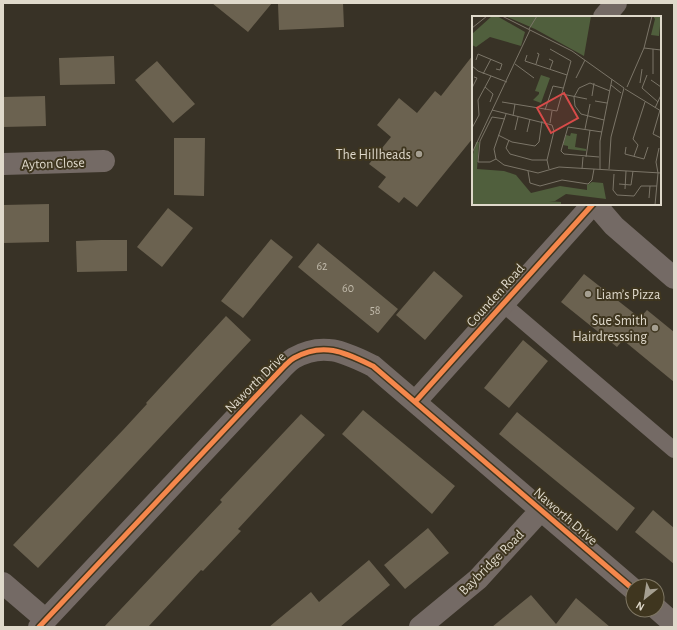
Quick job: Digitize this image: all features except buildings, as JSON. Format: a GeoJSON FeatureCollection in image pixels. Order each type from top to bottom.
{"type":"FeatureCollection","features":[{"type":"Feature","properties":{"kind":"street"},"geometry":{"type":"LineString","coordinates":[[605,16],[616,3]]}},
{"type":"Feature","properties":{"kind":"street","name":"Ayton Close"},"geometry":{"type":"LineString","coordinates":[[3,164],[104,161]]}},
{"type":"Feature","properties":{"kind":"street","name":"Counden Road"},"geometry":{"type":"LineString","coordinates":[[415,402],[593,205]]}},
{"type":"Feature","properties":{"kind":"street"},"geometry":{"type":"LineString","coordinates":[[595,205],[614,226],[674,278]]}},
{"type":"Feature","properties":{"kind":"street","name":"Naworth Drive"},"geometry":{"type":"LineString","coordinates":[[42,624],[294,358],[319,350],[343,351],[373,366],[625,582]]}},
{"type":"Feature","properties":{"kind":"street","name":"Baybridge Road"},"geometry":{"type":"LineString","coordinates":[[420,627],[478,579],[541,510]]}},
{"type":"Feature","properties":{"kind":"street"},"geometry":{"type":"LineString","coordinates":[[3,583],[42,624]]}},
{"type":"Feature","properties":{"kind":"street"},"geometry":{"type":"LineString","coordinates":[[665,617],[674,624]]}},
{"type":"Feature","properties":{"kind":"lane"},"geometry":{"type":"LineString","coordinates":[[503,304],[674,450]]}},
{"type":"Feature","properties":{"kind":"cycle path"},"geometry":{"type":"LineString","coordinates":[[415,402],[592,205]]}},
{"type":"Feature","properties":{"kind":"cycle path"},"geometry":{"type":"LineString","coordinates":[[39,627],[286,364],[294,358],[315,350],[344,353],[373,366],[625,582]]}},
{"type":"Feature","properties":{"kind":"place","name":"The Hillheads"},"geometry":{"type":"Point","coordinates":[419,154]}},
{"type":"Feature","properties":{"kind":"place","name":"Liam’s Pizza"},"geometry":{"type":"Point","coordinates":[588,294]}},
{"type":"Feature","properties":{"kind":"place","name":"Sue Smith Hairdresssing"},"geometry":{"type":"Point","coordinates":[655,328]}}]}
